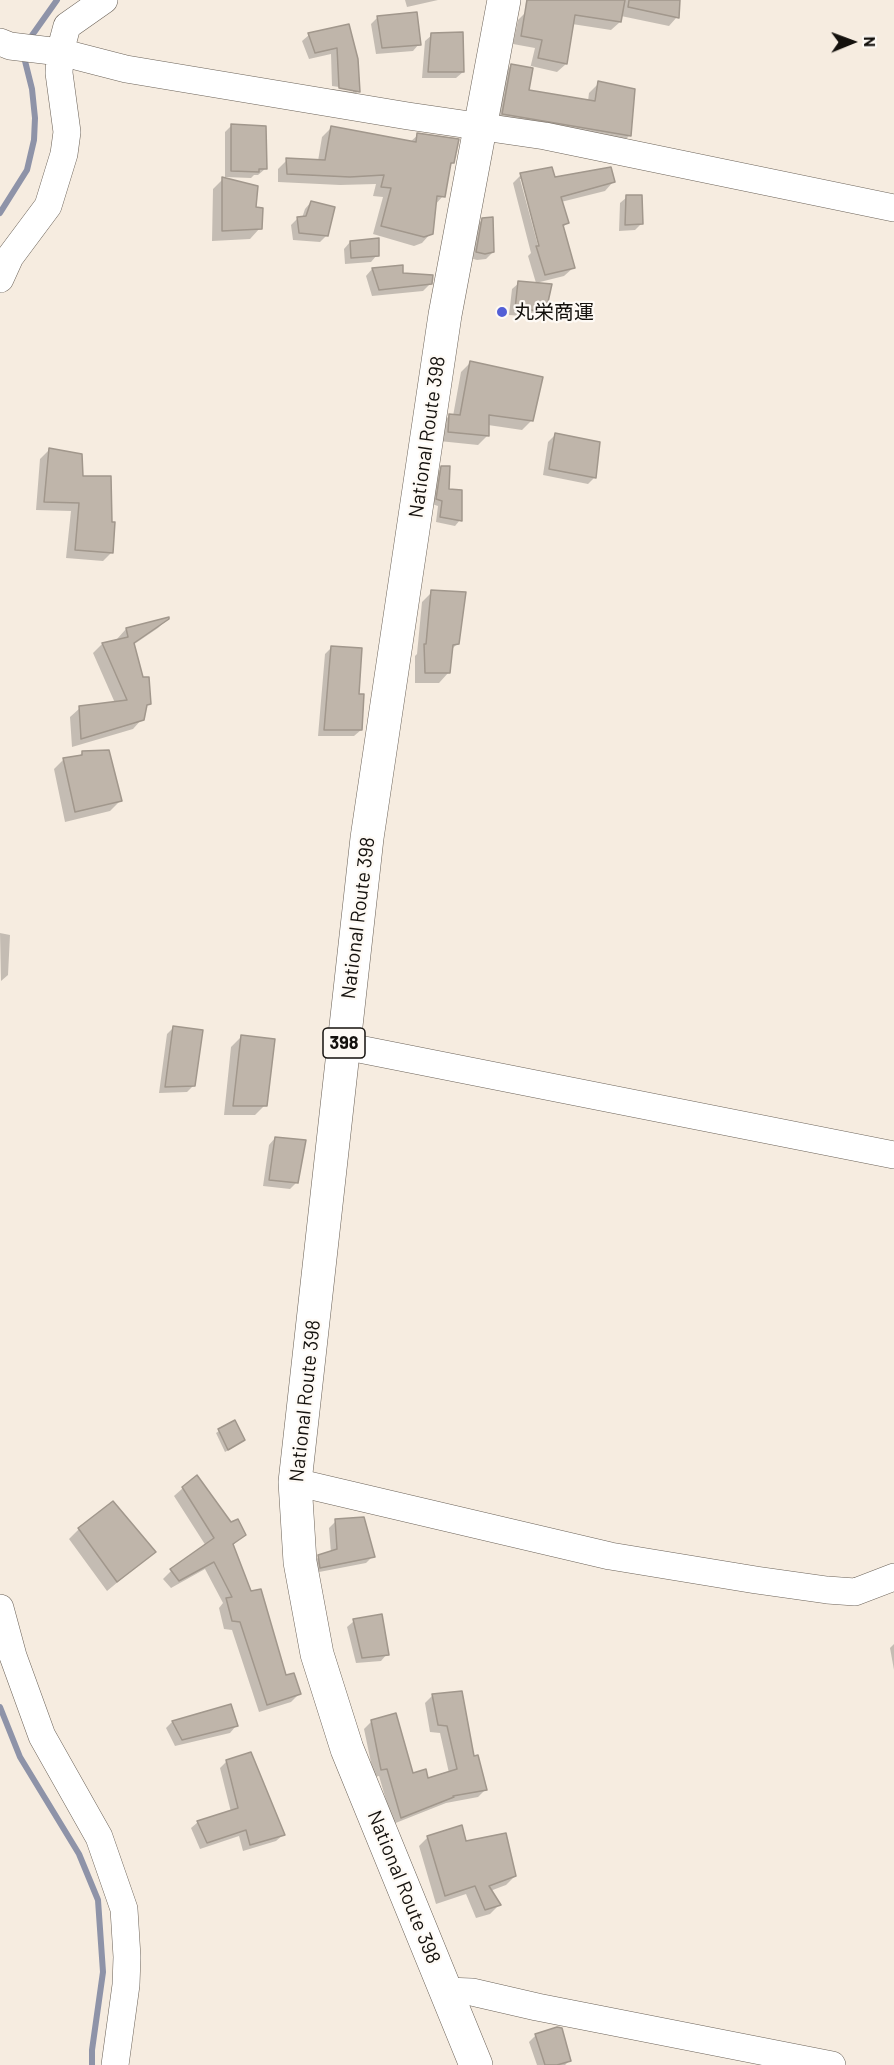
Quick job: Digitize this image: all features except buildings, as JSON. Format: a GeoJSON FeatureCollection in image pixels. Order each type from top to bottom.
{"type":"FeatureCollection","features":[{"type":"Feature","properties":{"kind":"highway","name":"National Route 398"},"geometry":{"type":"LineString","coordinates":[[477,2065],[347,1749],[317,1654],[300,1562],[295,1482],[367,838],[445,315],[504,0]]}},
{"type":"Feature","properties":{"kind":"street"},"geometry":{"type":"LineString","coordinates":[[50,51],[67,26],[104,0]]}},
{"type":"Feature","properties":{"kind":"street"},"geometry":{"type":"LineString","coordinates":[[7,44],[50,51],[126,69],[481,128],[545,136],[894,208]]}},
{"type":"Feature","properties":{"kind":"street"},"geometry":{"type":"LineString","coordinates":[[0,279],[10,257],[48,206],[64,154],[67,132],[59,73],[50,51]]}},
{"type":"Feature","properties":{"kind":"street"},"geometry":{"type":"LineString","coordinates":[[344,1046],[894,1155]]}},
{"type":"Feature","properties":{"kind":"street"},"geometry":{"type":"LineString","coordinates":[[295,1482],[610,1556],[756,1580],[855,1592],[894,1577]]}},
{"type":"Feature","properties":{"kind":"street"},"geometry":{"type":"LineString","coordinates":[[0,1608],[13,1656],[42,1737],[99,1837],[124,1909],[126,1985],[115,2065]]}},
{"type":"Feature","properties":{"kind":"street"},"geometry":{"type":"LineString","coordinates":[[446,1990],[472,1992],[795,2062],[832,2065]]}},
{"type":"Feature","properties":{"kind":"waterway"},"geometry":{"type":"LineString","coordinates":[[28,41],[57,0]]}},
{"type":"Feature","properties":{"kind":"waterway"},"geometry":{"type":"LineString","coordinates":[[0,213],[27,170],[34,140],[35,118],[32,89],[25,61],[26,54]]}},
{"type":"Feature","properties":{"kind":"waterway"},"geometry":{"type":"LineString","coordinates":[[0,1707],[20,1757],[79,1854],[98,1900],[103,1972],[92,2065]]}},
{"type":"Feature","properties":{"kind":"place","name":"丸栄商運"},"geometry":{"type":"Point","coordinates":[502,312]}}]}
